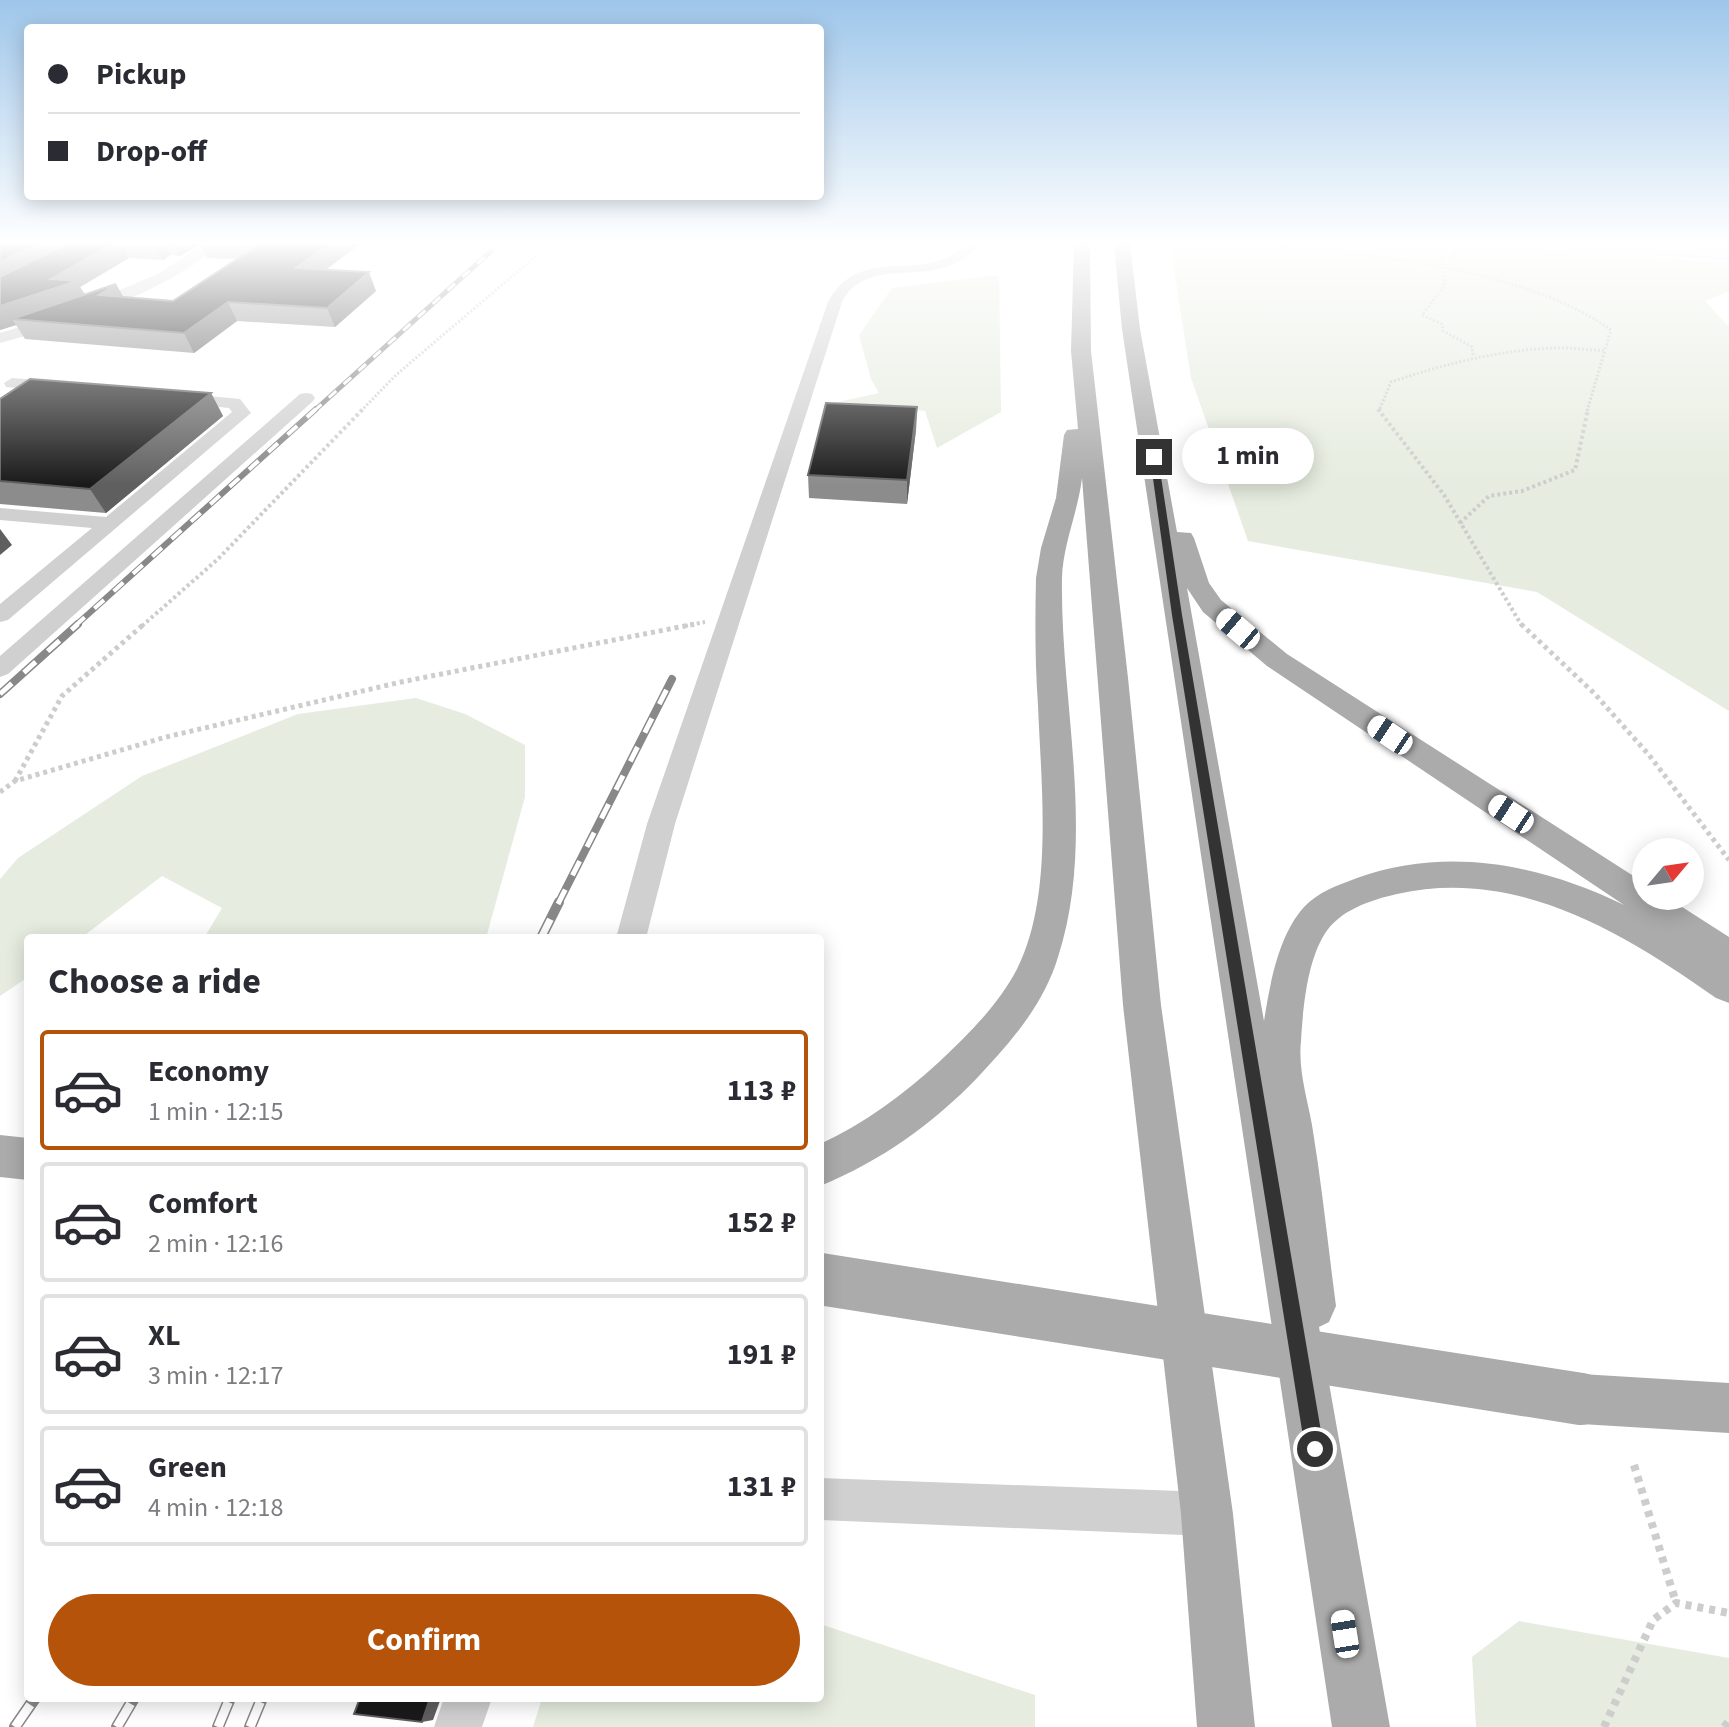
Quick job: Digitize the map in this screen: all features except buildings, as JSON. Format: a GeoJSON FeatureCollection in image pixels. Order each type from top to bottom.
{"type":"FeatureCollection","features":[{"type":"Feature","properties":{"kind":"main road"},"geometry":{"type":"LineString","coordinates":[[824,1163],[905,1117],[944,1084],[985,1043],[1019,996],[1040,959],[1055,895],[1057,840],[1049,625],[1051,556],[1066,509],[1081,325]]}},
{"type":"Feature","properties":{"kind":"main road"},"geometry":{"type":"LineString","coordinates":[[1131,325],[1362,1727]]}},
{"type":"Feature","properties":{"kind":"main road"},"geometry":{"type":"LineString","coordinates":[[1081,351],[1114,678],[1142,1005],[1207,1514],[1226,1727]]}},
{"type":"Feature","properties":{"kind":"main road"},"geometry":{"type":"LineString","coordinates":[[1154,457],[1196,583],[1212,606],[1277,660],[1729,956]]}},
{"type":"Feature","properties":{"kind":"main road"},"geometry":{"type":"LineString","coordinates":[[1362,1727],[1280,1045],[1290,980],[1310,926],[1328,906],[1353,893],[1423,874],[1523,882],[1580,900],[1672,946],[1729,987]]}},
{"type":"Feature","properties":{"kind":"main road"},"geometry":{"type":"LineString","coordinates":[[0,1156],[24,1159]]}},
{"type":"Feature","properties":{"kind":"main road"},"geometry":{"type":"LineString","coordinates":[[824,1280],[1581,1399],[1729,1408]]}},
{"type":"Feature","properties":{"kind":"lane"},"geometry":{"type":"LineString","coordinates":[[0,338],[43,325]]}},
{"type":"Feature","properties":{"kind":"lane"},"geometry":{"type":"LineString","coordinates":[[632,934],[661,824],[827,325]]}},
{"type":"Feature","properties":{"kind":"lane"},"geometry":{"type":"LineString","coordinates":[[12,383],[76,389]]}},
{"type":"Feature","properties":{"kind":"lane"},"geometry":{"type":"LineString","coordinates":[[0,615],[242,413],[234,403],[155,396]]}},
{"type":"Feature","properties":{"kind":"lane"},"geometry":{"type":"LineString","coordinates":[[0,669],[306,398]]}},
{"type":"Feature","properties":{"kind":"lane"},"geometry":{"type":"LineString","coordinates":[[0,514],[110,523]]}},
{"type":"Feature","properties":{"kind":"lane"},"geometry":{"type":"LineString","coordinates":[[824,1499],[1207,1514]]}},
{"type":"Feature","properties":{"kind":"lane"},"geometry":{"type":"LineString","coordinates":[[458,1727],[467,1702]]}},
{"type":"Feature","properties":{"kind":"path"},"geometry":{"type":"LineString","coordinates":[[15,781],[62,696],[218,559],[396,375],[455,325]]}},
{"type":"Feature","properties":{"kind":"path"},"geometry":{"type":"LineString","coordinates":[[1442,325],[1443,331],[1472,347],[1473,355]]}},
{"type":"Feature","properties":{"kind":"path"},"geometry":{"type":"LineString","coordinates":[[1460,523],[1489,496],[1522,491],[1575,470],[1587,411],[1611,330],[1603,325]]}},
{"type":"Feature","properties":{"kind":"path"},"geometry":{"type":"LineString","coordinates":[[1605,350],[1588,352],[1560,347],[1490,352],[1454,360],[1391,382],[1378,409],[1444,495],[1522,626],[1594,693],[1649,755],[1729,860]]}},
{"type":"Feature","properties":{"kind":"path"},"geometry":{"type":"LineString","coordinates":[[0,792],[15,781],[166,737],[401,682],[592,646],[688,623],[729,621]]}},
{"type":"Feature","properties":{"kind":"path"},"geometry":{"type":"LineString","coordinates":[[1634,1465],[1676,1603]]}},
{"type":"Feature","properties":{"kind":"path"},"geometry":{"type":"LineString","coordinates":[[1604,1727],[1653,1620],[1676,1603],[1729,1613]]}},
{"type":"Feature","properties":{"kind":"path"},"geometry":{"type":"LineString","coordinates":[[1724,1727],[1729,1721]]}},
{"type":"Feature","properties":{"kind":"shaded area"},"geometry":{"type":"Polygon","coordinates":[[[866,325],[1000,325],[1001,412],[937,448],[925,411],[880,406],[820,406],[879,393],[871,379],[859,335],[866,325]]]}},
{"type":"Feature","properties":{"kind":"shaded area"},"geometry":{"type":"Polygon","coordinates":[[[1183,325],[1727,325],[1729,711],[1537,592],[1248,541],[1191,378],[1183,325]]]}},
{"type":"Feature","properties":{"kind":"shaded area"},"geometry":{"type":"Polygon","coordinates":[[[416,698],[465,714],[525,745],[525,797],[487,934],[206,934],[222,908],[162,876],[86,934],[24,934],[24,980],[0,996],[0,879],[18,858],[142,776],[298,714],[416,698]]]}},
{"type":"Feature","properties":{"kind":"shaded area"},"geometry":{"type":"Polygon","coordinates":[[[1519,1621],[1729,1658],[1729,1727],[1476,1727],[1472,1657],[1519,1621]]]}},
{"type":"Feature","properties":{"kind":"shaded area"},"geometry":{"type":"Polygon","coordinates":[[[824,1625],[1035,1695],[1035,1727],[533,1727],[541,1702],[824,1702],[824,1625]]]}},
{"type":"Feature","properties":{"kind":"railway"},"geometry":{"type":"LineString","coordinates":[[314,411],[410,325]]}},
{"type":"Feature","properties":{"kind":"railway"},"geometry":{"type":"LineString","coordinates":[[75,626],[316,409]]}},
{"type":"Feature","properties":{"kind":"railway"},"geometry":{"type":"LineString","coordinates":[[0,694],[78,624]]}},
{"type":"Feature","properties":{"kind":"railway"},"geometry":{"type":"LineString","coordinates":[[558,904],[672,679]]}},
{"type":"Feature","properties":{"kind":"railway"},"geometry":{"type":"LineString","coordinates":[[543,934],[558,904]]}},
{"type":"Feature","properties":{"kind":"railway"},"geometry":{"type":"LineString","coordinates":[[15,1727],[32,1702]]}},
{"type":"Feature","properties":{"kind":"railway"},"geometry":{"type":"LineString","coordinates":[[117,1727],[132,1702]]}},
{"type":"Feature","properties":{"kind":"railway"},"geometry":{"type":"LineString","coordinates":[[218,1727],[228,1702]]}},
{"type":"Feature","properties":{"kind":"railway"},"geometry":{"type":"LineString","coordinates":[[250,1727],[260,1702]]}},
{"type":"Feature","properties":{"kind":"route"},"geometry":{"type":"LineString","coordinates":[[1154,457],[1177,615],[1315,1449]]}}]}
